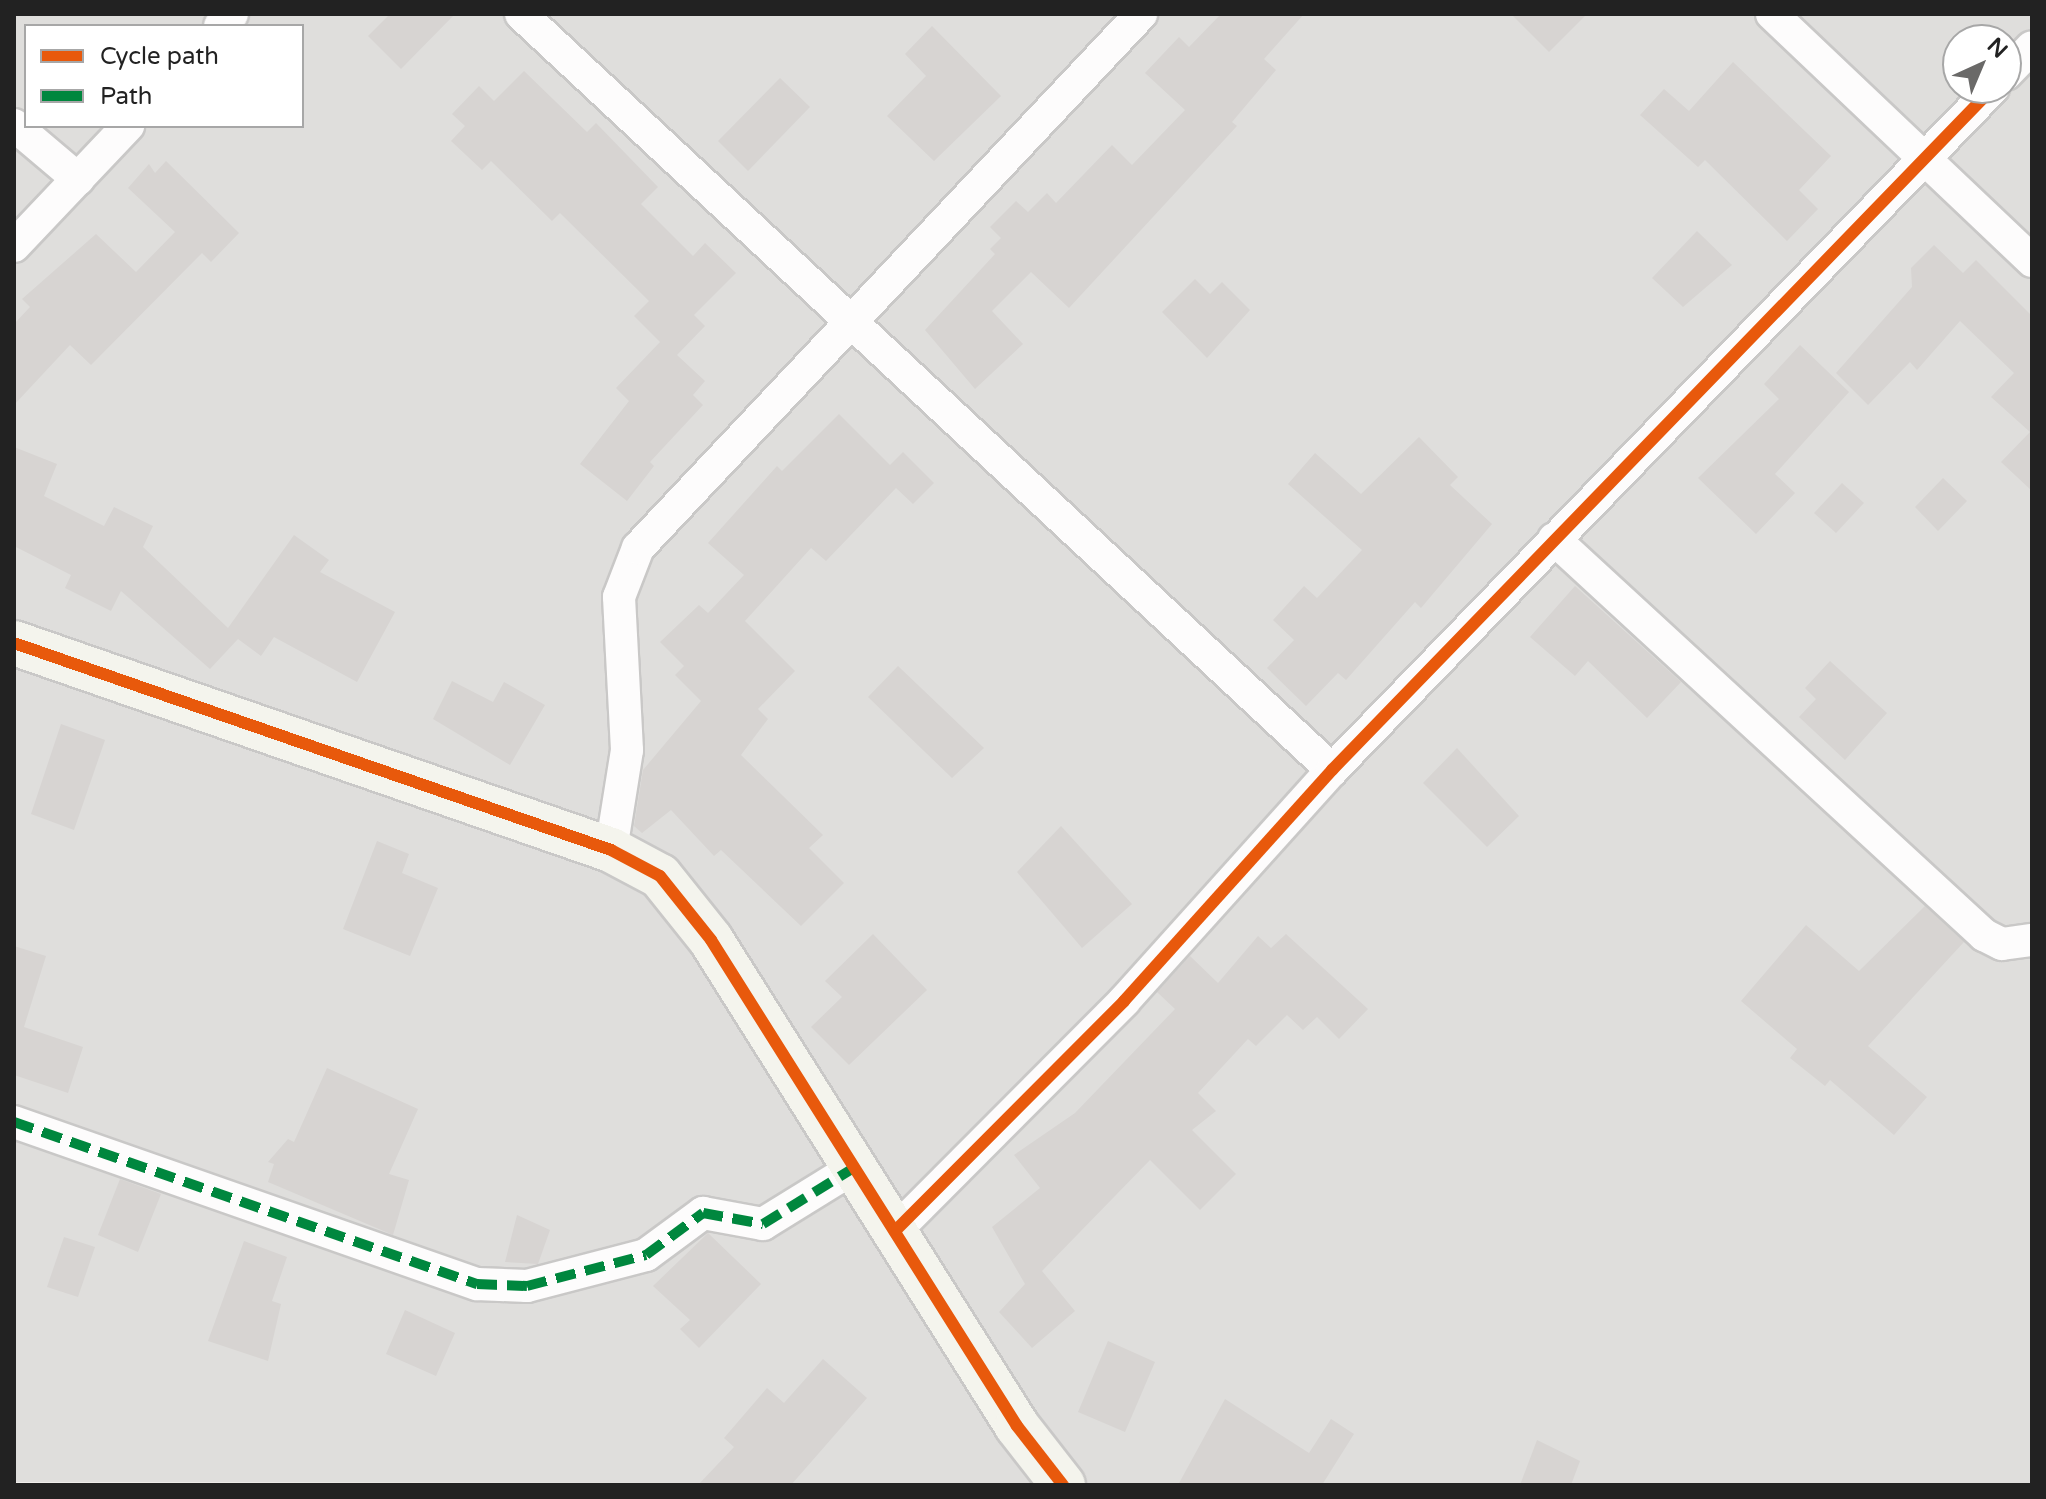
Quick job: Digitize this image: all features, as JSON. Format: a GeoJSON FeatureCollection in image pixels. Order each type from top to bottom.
{"type":"FeatureCollection","features":[{"type":"Feature","properties":{"kind":"street"},"geometry":{"type":"LineString","coordinates":[[521,14],[1332,770]]}},
{"type":"Feature","properties":{"kind":"street"},"geometry":{"type":"LineString","coordinates":[[611,850],[627,750],[619,597],[638,548],[1141,14]]}},
{"type":"Feature","properties":{"kind":"street"},"geometry":{"type":"LineString","coordinates":[[1772,14],[2032,261]]}},
{"type":"Feature","properties":{"kind":"street"},"geometry":{"type":"LineString","coordinates":[[897,1229],[1124,1001],[1332,770],[1978,104]]}},
{"type":"Feature","properties":{"kind":"street"},"geometry":{"type":"LineString","coordinates":[[14,125],[78,179]]}},
{"type":"Feature","properties":{"kind":"street"},"geometry":{"type":"LineString","coordinates":[[14,246],[126,128]]}},
{"type":"Feature","properties":{"kind":"street"},"geometry":{"type":"LineString","coordinates":[[1554,539],[1984,935],[2002,944],[2032,940]]}},
{"type":"Feature","properties":{"kind":"street"},"geometry":{"type":"LineString","coordinates":[[14,643],[611,850],[660,876],[711,940],[852,1169],[897,1229],[1017,1426],[1063,1485]]}},
{"type":"Feature","properties":{"kind":"street"},"geometry":{"type":"LineString","coordinates":[[14,1122],[477,1284],[527,1286],[646,1255],[703,1213],[763,1224],[852,1169]]}},
{"type":"Feature","properties":{"kind":"shaded area"},"geometry":{"type":"Polygon","coordinates":[[[14,14],[2032,14],[2032,1485],[14,1482],[14,14]]]}},
{"type":"Feature","properties":{"kind":"building"},"geometry":{"type":"Polygon","coordinates":[[[390,14],[455,14],[401,69],[368,36],[390,14]]]}},
{"type":"Feature","properties":{"kind":"building"},"geometry":{"type":"Polygon","coordinates":[[[1221,14],[1304,14],[1264,59],[1276,70],[1232,122],[1237,126],[1069,308],[1031,272],[992,311],[1023,344],[975,389],[925,330],[995,254],[990,249],[1001,238],[990,227],[1016,201],[1028,212],[1047,193],[1056,203],[1112,145],[1132,165],[1185,110],[1145,73],[1179,37],[1189,47],[1221,14]]]}},
{"type":"Feature","properties":{"kind":"building"},"geometry":{"type":"Polygon","coordinates":[[[1511,14],[1587,14],[1549,52],[1511,14]]]}},
{"type":"Feature","properties":{"kind":"building"},"geometry":{"type":"Polygon","coordinates":[[[932,26],[1001,96],[934,161],[887,116],[926,76],[905,54],[932,26]]]}},
{"type":"Feature","properties":{"kind":"building"},"geometry":{"type":"Polygon","coordinates":[[[1733,62],[1831,156],[1799,190],[1818,209],[1787,241],[1705,160],[1698,167],[1640,115],[1664,89],[1689,111],[1733,62]]]}},
{"type":"Feature","properties":{"kind":"building"},"geometry":{"type":"Polygon","coordinates":[[[524,71],[587,132],[596,123],[658,187],[641,204],[693,256],[705,243],[736,273],[694,315],[705,326],[677,355],[705,381],[693,395],[703,405],[650,462],[654,466],[627,501],[580,464],[629,401],[616,388],[660,342],[634,316],[649,301],[560,213],[552,221],[491,161],[482,170],[451,141],[465,126],[452,114],[479,86],[494,101],[524,71]]]}},
{"type":"Feature","properties":{"kind":"building"},"geometry":{"type":"Polygon","coordinates":[[[780,78],[810,107],[748,171],[718,141],[780,78]]]}},
{"type":"Feature","properties":{"kind":"building"},"geometry":{"type":"Polygon","coordinates":[[[166,161],[239,233],[211,262],[202,253],[91,365],[70,345],[14,405],[14,324],[30,307],[22,299],[96,234],[136,272],[175,232],[128,188],[149,164],[155,173],[166,161]]]}},
{"type":"Feature","properties":{"kind":"building"},"geometry":{"type":"Polygon","coordinates":[[[1697,231],[1732,265],[1683,307],[1652,278],[1697,231]]]}},
{"type":"Feature","properties":{"kind":"building"},"geometry":{"type":"Polygon","coordinates":[[[1934,245],[1963,273],[1976,260],[2032,316],[2032,491],[2001,462],[2030,432],[1991,397],[2014,373],[1960,321],[1917,370],[1910,362],[1868,405],[1836,373],[1912,287],[1911,268],[1934,245]]]}},
{"type":"Feature","properties":{"kind":"building"},"geometry":{"type":"Polygon","coordinates":[[[1195,279],[1210,294],[1222,282],[1250,310],[1207,358],[1162,312],[1195,279]]]}},
{"type":"Feature","properties":{"kind":"building"},"geometry":{"type":"Polygon","coordinates":[[[1800,345],[1849,392],[1775,474],[1795,493],[1756,534],[1698,478],[1779,399],[1764,384],[1800,345]]]}},
{"type":"Feature","properties":{"kind":"building"},"geometry":{"type":"Polygon","coordinates":[[[839,414],[890,465],[903,452],[934,483],[913,504],[896,488],[826,561],[811,548],[745,621],[795,671],[758,709],[768,719],[741,755],[823,835],[809,848],[844,883],[801,926],[721,850],[714,856],[671,810],[642,833],[634,826],[643,770],[701,701],[675,675],[684,666],[660,642],[699,605],[708,613],[744,575],[708,543],[777,466],[782,471],[839,414]]]}},
{"type":"Feature","properties":{"kind":"building"},"geometry":{"type":"Polygon","coordinates":[[[1419,437],[1458,477],[1450,485],[1492,524],[1421,608],[1415,602],[1346,680],[1338,673],[1306,706],[1267,668],[1294,640],[1273,620],[1304,586],[1317,598],[1362,550],[1288,484],[1315,453],[1361,494],[1419,437]]]}},
{"type":"Feature","properties":{"kind":"building"},"geometry":{"type":"Polygon","coordinates":[[[14,447],[57,464],[44,496],[104,526],[114,507],[153,526],[143,547],[228,628],[294,535],[329,560],[320,572],[395,612],[357,682],[274,637],[261,656],[238,639],[210,669],[121,591],[111,611],[65,588],[71,575],[14,546],[14,447]]]}},
{"type":"Feature","properties":{"kind":"building"},"geometry":{"type":"Polygon","coordinates":[[[1943,478],[1967,501],[1938,531],[1915,507],[1943,478]]]}},
{"type":"Feature","properties":{"kind":"building"},"geometry":{"type":"Polygon","coordinates":[[[1842,483],[1864,503],[1836,533],[1814,513],[1842,483]]]}},
{"type":"Feature","properties":{"kind":"building"},"geometry":{"type":"Polygon","coordinates":[[[1575,586],[1681,682],[1647,718],[1588,661],[1575,676],[1530,637],[1575,586]]]}},
{"type":"Feature","properties":{"kind":"building"},"geometry":{"type":"Polygon","coordinates":[[[1830,661],[1887,713],[1845,760],[1799,717],[1816,699],[1805,688],[1830,661]]]}},
{"type":"Feature","properties":{"kind":"building"},"geometry":{"type":"Polygon","coordinates":[[[898,666],[984,748],[952,778],[868,697],[898,666]]]}},
{"type":"Feature","properties":{"kind":"building"},"geometry":{"type":"Polygon","coordinates":[[[452,681],[493,702],[504,682],[545,705],[510,765],[433,719],[452,681]]]}},
{"type":"Feature","properties":{"kind":"building"},"geometry":{"type":"Polygon","coordinates":[[[61,724],[105,740],[74,830],[31,814],[61,724]]]}},
{"type":"Feature","properties":{"kind":"building"},"geometry":{"type":"Polygon","coordinates":[[[1457,748],[1519,816],[1487,847],[1423,783],[1457,748]]]}},
{"type":"Feature","properties":{"kind":"building"},"geometry":{"type":"Polygon","coordinates":[[[1061,826],[1132,904],[1082,948],[1017,872],[1061,826]]]}},
{"type":"Feature","properties":{"kind":"building"},"geometry":{"type":"Polygon","coordinates":[[[377,841],[409,854],[402,873],[438,888],[410,956],[343,929],[377,841]]]}},
{"type":"Feature","properties":{"kind":"building"},"geometry":{"type":"Polygon","coordinates":[[[1925,906],[1964,942],[1868,1046],[1927,1097],[1894,1135],[1830,1080],[1825,1086],[1790,1058],[1797,1049],[1741,1001],[1806,925],[1859,971],[1925,906]]]}},
{"type":"Feature","properties":{"kind":"building"},"geometry":{"type":"Polygon","coordinates":[[[873,934],[927,990],[849,1065],[811,1027],[842,997],[825,981],[873,934]]]}},
{"type":"Feature","properties":{"kind":"building"},"geometry":{"type":"Polygon","coordinates":[[[1286,934],[1368,1009],[1339,1039],[1317,1017],[1303,1030],[1287,1015],[1256,1046],[1248,1039],[1198,1093],[1216,1111],[1192,1130],[1236,1174],[1200,1210],[1150,1160],[1042,1271],[1075,1311],[1032,1348],[999,1312],[1025,1284],[992,1227],[1040,1188],[1014,1155],[1075,1113],[1175,1009],[1157,992],[1190,956],[1218,983],[1258,936],[1271,948],[1286,934]]]}},
{"type":"Feature","properties":{"kind":"building"},"geometry":{"type":"Polygon","coordinates":[[[14,946],[46,956],[24,1027],[83,1047],[68,1093],[14,1075],[14,946]]]}},
{"type":"Feature","properties":{"kind":"building"},"geometry":{"type":"Polygon","coordinates":[[[327,1068],[418,1109],[389,1174],[409,1180],[393,1235],[268,1182],[274,1164],[268,1162],[288,1139],[294,1142],[327,1068]]]}},
{"type":"Feature","properties":{"kind":"building"},"geometry":{"type":"Polygon","coordinates":[[[120,1179],[161,1194],[138,1252],[98,1235],[120,1179]]]}},
{"type":"Feature","properties":{"kind":"building"},"geometry":{"type":"Polygon","coordinates":[[[517,1215],[550,1230],[538,1264],[505,1262],[517,1215]]]}},
{"type":"Feature","properties":{"kind":"building"},"geometry":{"type":"Polygon","coordinates":[[[708,1233],[761,1284],[699,1348],[680,1329],[690,1320],[653,1286],[708,1233]]]}},
{"type":"Feature","properties":{"kind":"building"},"geometry":{"type":"Polygon","coordinates":[[[64,1237],[95,1247],[78,1297],[47,1287],[64,1237]]]}},
{"type":"Feature","properties":{"kind":"building"},"geometry":{"type":"Polygon","coordinates":[[[244,1241],[287,1257],[272,1301],[281,1304],[268,1361],[208,1341],[244,1241]]]}},
{"type":"Feature","properties":{"kind":"building"},"geometry":{"type":"Polygon","coordinates":[[[405,1310],[455,1333],[436,1376],[386,1354],[405,1310]]]}},
{"type":"Feature","properties":{"kind":"building"},"geometry":{"type":"Polygon","coordinates":[[[1108,1341],[1155,1362],[1125,1432],[1078,1412],[1108,1341]]]}},
{"type":"Feature","properties":{"kind":"building"},"geometry":{"type":"Polygon","coordinates":[[[823,1359],[867,1398],[791,1485],[698,1485],[734,1447],[724,1438],[767,1388],[784,1403],[823,1359]]]}},
{"type":"Feature","properties":{"kind":"building"},"geometry":{"type":"Polygon","coordinates":[[[1225,1399],[1309,1453],[1331,1419],[1354,1434],[1322,1485],[1178,1485],[1225,1399]]]}},
{"type":"Feature","properties":{"kind":"building"},"geometry":{"type":"Polygon","coordinates":[[[1537,1440],[1580,1461],[1571,1485],[1520,1485],[1537,1440]]]}},
{"type":"Feature","properties":{"kind":"marked path"},"geometry":{"type":"LineString","coordinates":[[14,1122],[477,1284],[527,1286],[646,1255],[703,1213],[763,1224],[852,1169]]}},
{"type":"Feature","properties":{"kind":"cycle path"},"geometry":{"type":"LineString","coordinates":[[897,1229],[1124,1001],[1332,770],[1977,104]]}},
{"type":"Feature","properties":{"kind":"cycle path"},"geometry":{"type":"LineString","coordinates":[[14,643],[611,850],[660,876],[711,940],[1017,1426],[1063,1485]]}}]}
